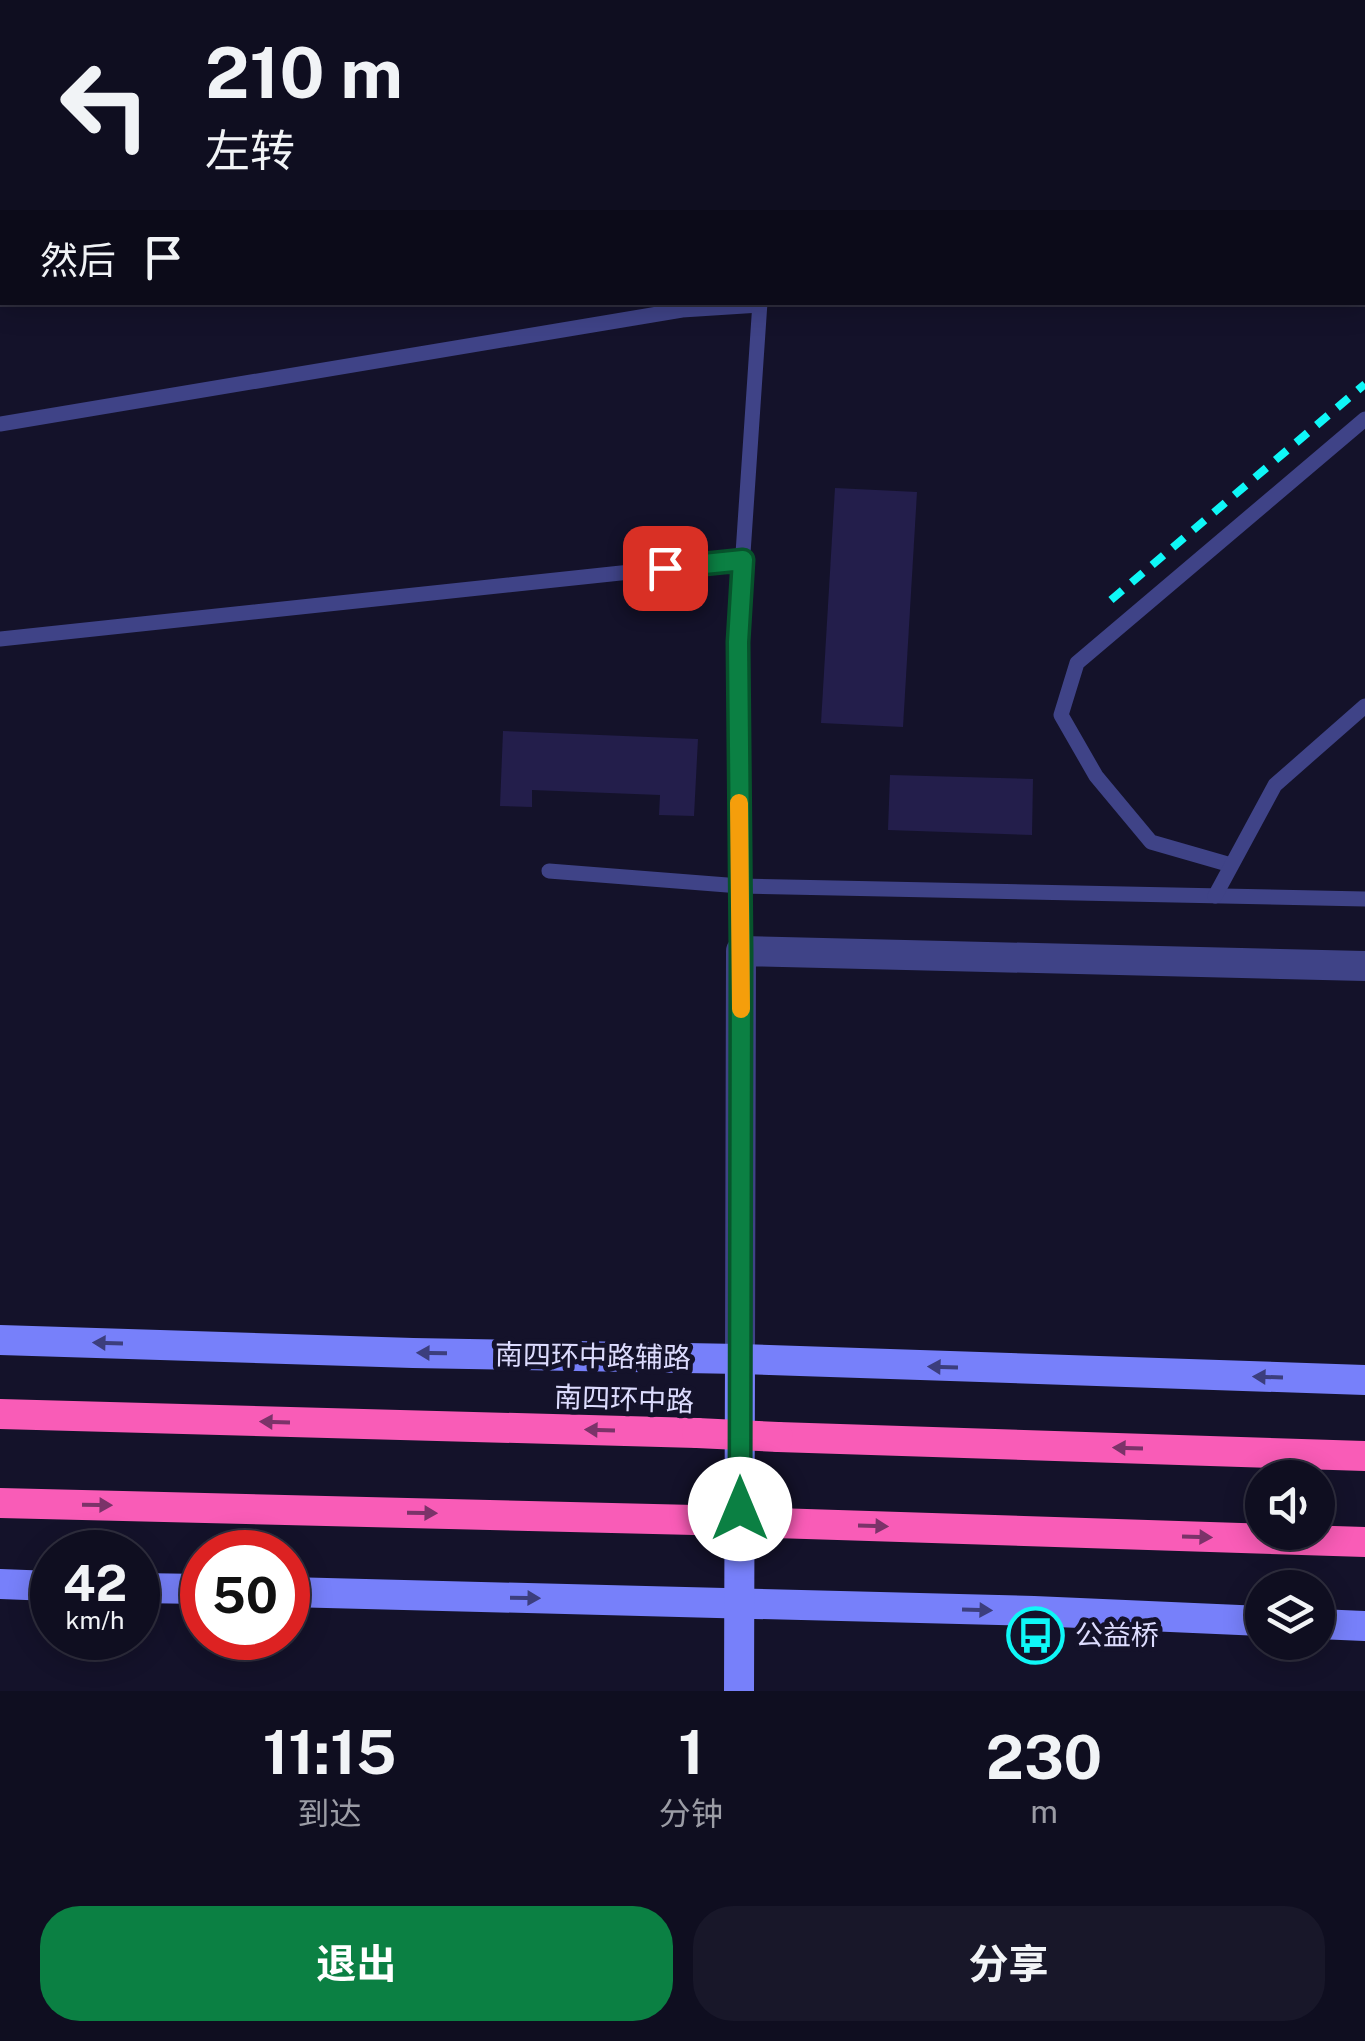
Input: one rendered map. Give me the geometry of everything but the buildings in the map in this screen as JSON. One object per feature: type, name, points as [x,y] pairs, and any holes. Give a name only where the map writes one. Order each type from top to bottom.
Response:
[{"type":"highway","name":"南四环中路","points":[[0,1414],[1365,1456]]},
{"type":"highway","points":[[0,1502],[1365,1542]]},
{"type":"main road","name":"南四环中路辅路","points":[[0,1340],[740,1358],[1365,1380]]},
{"type":"main road","points":[[738,1691],[740,1358]]},
{"type":"main road","points":[[0,1584],[30,1585]]},
{"type":"main road","points":[[310,1593],[1245,1620]]},
{"type":"main road","points":[[1335,1625],[1365,1626]]},
{"type":"street","points":[[740,1358],[741,952],[1365,966]]},
{"type":"lane","points":[[0,424],[682,310],[747,305]]},
{"type":"lane","points":[[741,952],[738,642],[760,305]]},
{"type":"lane","points":[[1231,865],[1151,842],[1096,776],[1061,715],[1077,664],[1365,419]]},
{"type":"lane","points":[[0,639],[743,560]]},
{"type":"lane","points":[[1215,896],[1275,785],[1365,706]]},
{"type":"lane","points":[[549,871],[740,886],[1365,899]]},
{"type":"railway","points":[[1111,600],[1365,384]]},
{"type":"slow traffic","points":[[739,803],[741,1009]]},
{"type":"place","name":"公益桥","points":[[1036,1635]]},
{"type":"route","points":[[665,568],[743,560],[738,642],[740,1509]]}]
